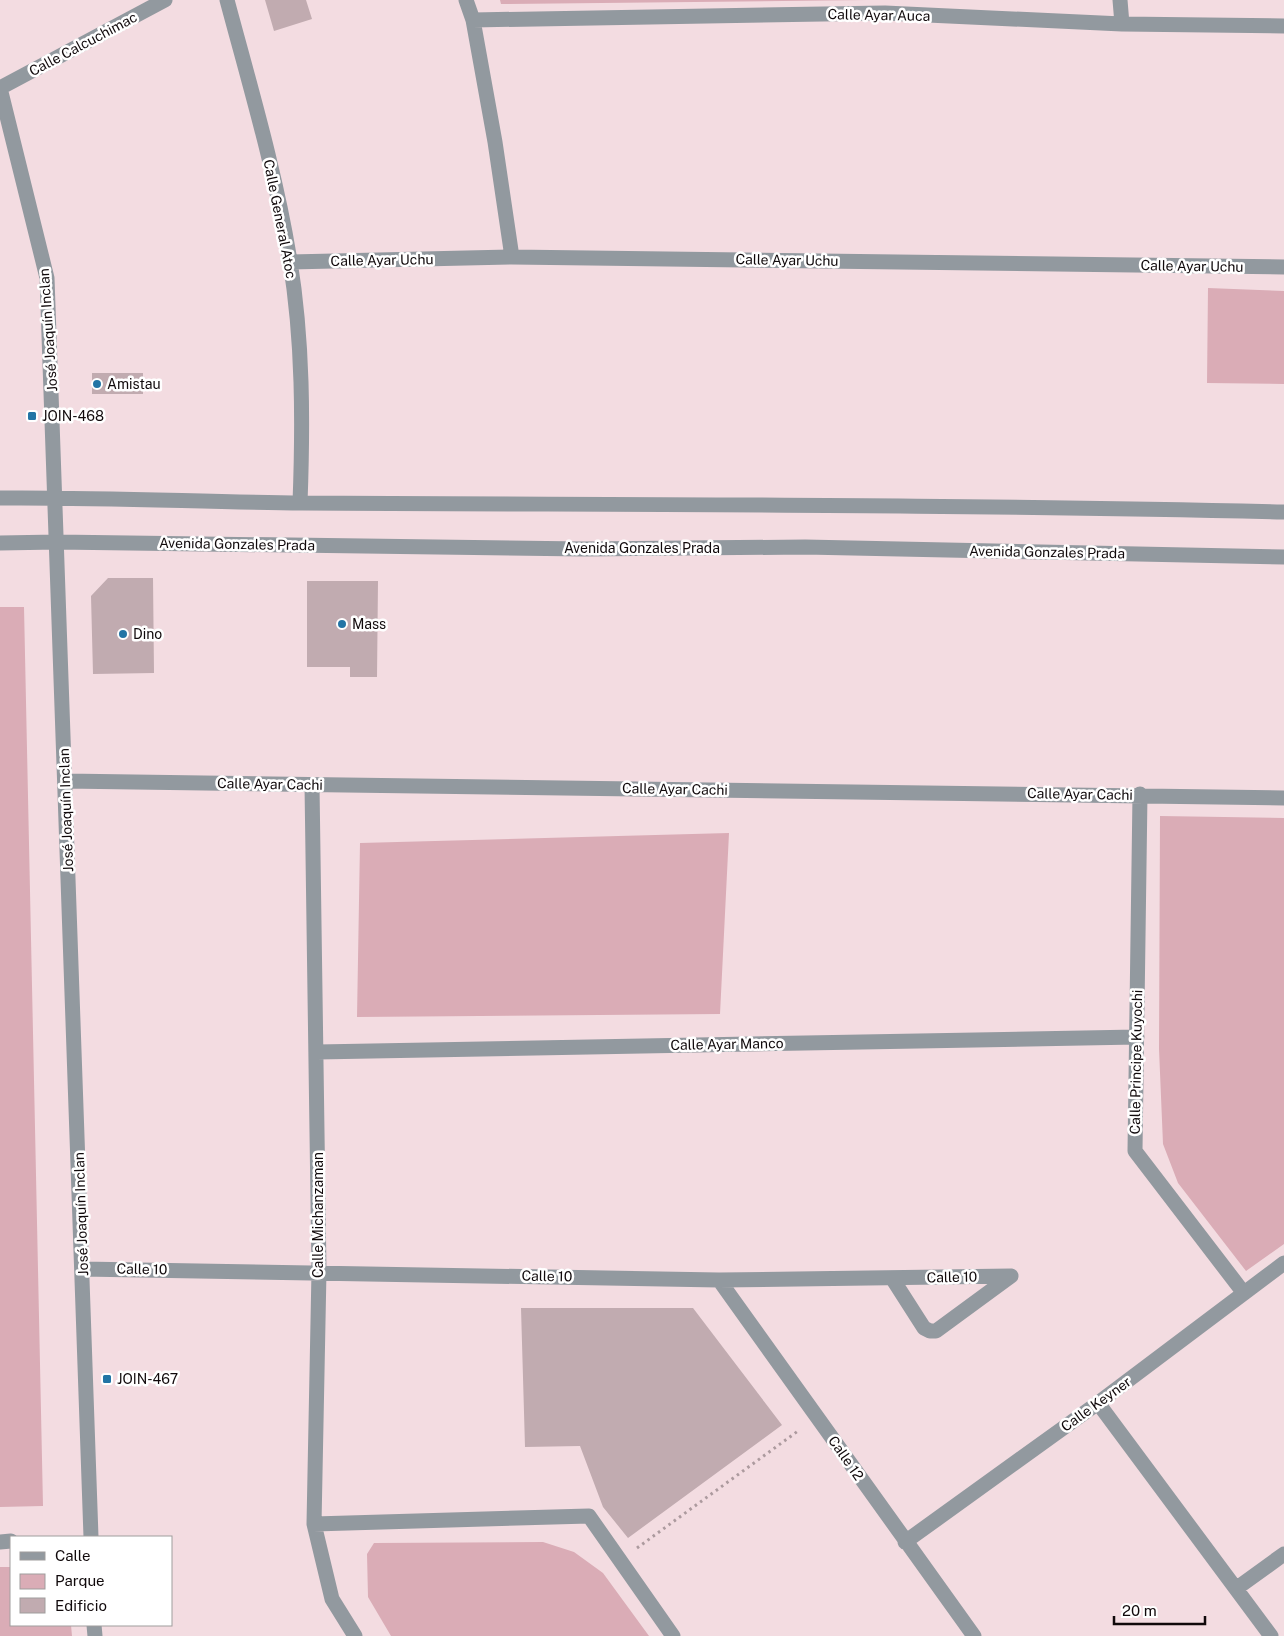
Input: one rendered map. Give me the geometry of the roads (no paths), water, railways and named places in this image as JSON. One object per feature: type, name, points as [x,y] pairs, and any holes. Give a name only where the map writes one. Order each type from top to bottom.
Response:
[{"type":"street","name":"Calle Calcuchimac","points":[[0,88],[165,0]]},
{"type":"street","name":"Calle General Atoc","points":[[227,0],[257,111],[290,262],[303,422],[300,503]]},
{"type":"street","points":[[466,0],[473,20],[495,142],[512,257]]},
{"type":"street","points":[[1120,0],[1122,24]]},
{"type":"street","name":"Calle Ayar Auca","points":[[473,20],[885,7],[1122,24],[1284,26]]},
{"type":"street","name":"José Joaquín Inclan","points":[[0,88],[47,278],[92,1536]]},
{"type":"street","name":"Calle Ayar Uchu","points":[[290,262],[512,257],[1284,267]]},
{"type":"street","points":[[0,498],[56,497],[300,503],[592,503],[1100,508],[1284,512]]},
{"type":"street","name":"Avenida Gonzales Prada","points":[[0,543],[57,542],[584,549],[815,547],[1284,557]]},
{"type":"street","name":"Calle Ayar Cachi","points":[[66,782],[1140,794],[1284,798]]},
{"type":"street","name":"Calle Michanzaman","points":[[312,785],[319,1271],[314,1524],[332,1599],[356,1636]]},
{"type":"street","name":"Calle Principe Kuyochi","points":[[1140,794],[1135,1151],[1244,1292]]},
{"type":"street","name":"Calle Ayar Manco","points":[[317,1052],[1137,1037]]},
{"type":"street","name":"Calle Keyner","points":[[905,1542],[1098,1403],[1284,1263]]},
{"type":"street","name":"Calle 10","points":[[82,1269],[319,1271],[719,1280],[1011,1276],[936,1331],[924,1328],[892,1278]]},
{"type":"street","name":"Calle 12","points":[[719,1280],[974,1636]]},
{"type":"street","points":[[1098,1403],[1271,1636]]},
{"type":"street","points":[[314,1524],[589,1516],[673,1636]]},
{"type":"street","points":[[1237,1588],[1284,1554]]},
{"type":"place","name":"Amistau","points":[[97,384]]},
{"type":"place","name":"JOIN-468","points":[[32,416]]},
{"type":"place","name":"Mass","points":[[342,624]]},
{"type":"place","name":"Dino","points":[[123,634]]},
{"type":"place","name":"JOIN-467","points":[[107,1379]]}]
